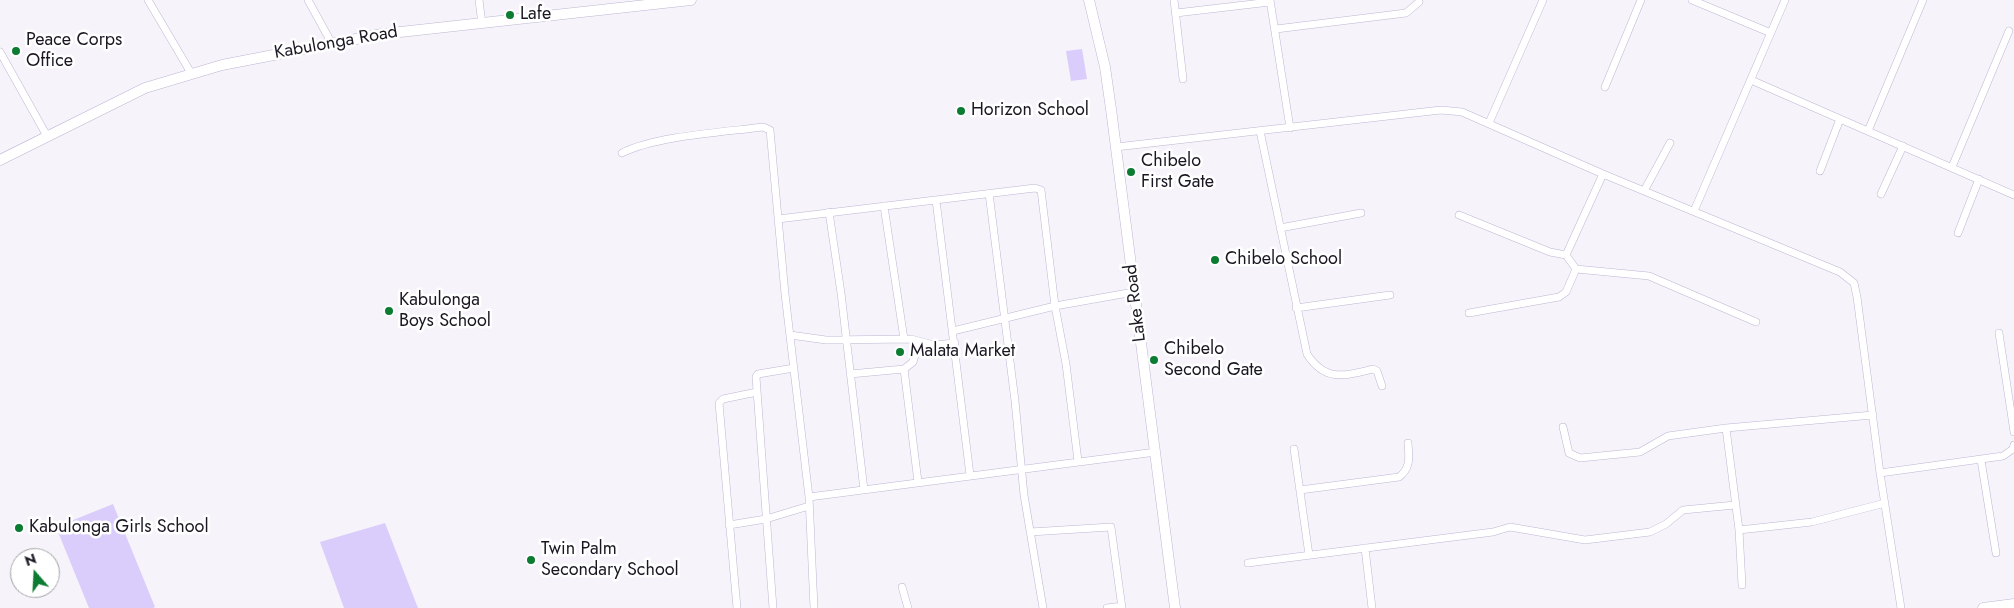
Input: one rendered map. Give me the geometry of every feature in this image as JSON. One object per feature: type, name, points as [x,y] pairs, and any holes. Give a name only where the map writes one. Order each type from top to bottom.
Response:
[{"type":"main road","name":"Kabulonga Road","points":[[0,160],[145,88],[192,73],[331,42],[391,33],[691,0]]},
{"type":"main road","name":"Lake Road","points":[[1089,0],[1105,67],[1175,608]]},
{"type":"main road","points":[[1983,608],[2014,604]]},
{"type":"street","points":[[148,0],[192,73]]},
{"type":"street","points":[[308,0],[331,42]]},
{"type":"street","points":[[479,0],[482,24]]},
{"type":"street","points":[[1174,0],[1183,79]]},
{"type":"street","points":[[1489,123],[1543,0]]},
{"type":"street","points":[[1606,86],[1641,0]]},
{"type":"street","points":[[1692,0],[1771,33]]},
{"type":"street","points":[[1694,211],[1785,0]]},
{"type":"street","points":[[1868,131],[1923,0]]},
{"type":"street","points":[[1176,14],[1270,1],[1276,29],[1290,128]]},
{"type":"street","points":[[1276,29],[1406,13],[1419,2]]},
{"type":"street","points":[[1952,167],[2009,31]]},
{"type":"street","points":[[0,52],[47,136]]},
{"type":"street","points":[[1751,80],[2014,194]]},
{"type":"street","points":[[1116,147],[1441,110],[1462,112],[1602,174],[1840,272],[1854,283],[1901,608]]},
{"type":"street","points":[[1820,172],[1840,120]]},
{"type":"street","points":[[622,153],[647,144],[766,127],[771,135],[790,335],[809,497],[814,608]]},
{"type":"street","points":[[1260,131],[1306,354],[1313,364],[1329,374],[1343,376],[1373,369],[1377,371],[1382,386]]},
{"type":"street","points":[[1644,191],[1670,143]]},
{"type":"street","points":[[1881,194],[1903,146]]},
{"type":"street","points":[[1566,255],[1602,174]]},
{"type":"street","points":[[1958,234],[1979,179]]},
{"type":"street","points":[[778,219],[1035,188],[1042,192],[1055,306],[1078,460]]},
{"type":"street","points":[[989,193],[1030,532],[1043,608]]},
{"type":"street","points":[[936,200],[970,475]]},
{"type":"street","points":[[884,206],[904,339]]},
{"type":"street","points":[[829,212],[847,340],[864,490]]},
{"type":"street","points":[[1280,228],[1361,213]]},
{"type":"street","points":[[1459,214],[1550,252],[1566,255],[1576,269],[1649,276],[1756,322]]},
{"type":"street","points":[[1469,313],[1559,297],[1566,292],[1576,269]]},
{"type":"street","points":[[953,331],[1005,320],[1055,306],[1134,292]]},
{"type":"street","points":[[1296,308],[1390,295]]},
{"type":"street","points":[[1999,333],[2014,428]]},
{"type":"street","points":[[790,335],[847,340],[904,339],[934,346],[955,343]]},
{"type":"street","points":[[850,374],[904,369],[913,362],[919,342]]},
{"type":"street","points":[[773,608],[756,375],[794,368]]},
{"type":"street","points":[[904,369],[918,482]]},
{"type":"street","points":[[737,608],[719,403],[727,398],[757,392]]},
{"type":"street","points":[[1563,427],[1569,453],[1580,458],[1640,452],[1668,436],[1726,428],[1873,415]]},
{"type":"street","points":[[1726,428],[1739,530],[1742,585]]},
{"type":"street","points":[[1300,490],[1399,476],[1405,472],[1409,465],[1408,444]]},
{"type":"street","points":[[1880,473],[2003,456],[2013,449],[2014,445]]},
{"type":"street","points":[[1294,449],[1308,555]]},
{"type":"street","points":[[809,497],[1078,460],[1156,452]]},
{"type":"street","points":[[1982,460],[1996,553]]},
{"type":"street","points":[[1739,530],[1812,522],[1885,503]]},
{"type":"street","points":[[1248,563],[1493,532],[1510,527],[1585,540],[1650,532],[1666,524],[1683,510],[1735,504]]},
{"type":"street","points":[[729,525],[766,519],[809,506]]},
{"type":"street","points":[[1030,532],[1111,527],[1122,607],[1107,608]]},
{"type":"street","points":[[1365,548],[1372,608]]},
{"type":"street","points":[[902,587],[908,608]]},
{"type":"shaded area","points":[[1082,49],[1087,79],[1071,81],[1066,51]]},
{"type":"shaded area","points":[[113,504],[155,607],[153,608],[89,608],[56,527]]},
{"type":"shaded area","points":[[385,523],[418,608],[344,608],[320,542]]},
{"type":"place","name":"Lafe","points":[[510,15]]},
{"type":"place","name":"Peace Corps Office","points":[[16,51]]},
{"type":"place","name":"Horizon School","points":[[961,111]]},
{"type":"place","name":"Chibelo First Gate","points":[[1131,172]]},
{"type":"place","name":"Chibelo School","points":[[1215,260]]},
{"type":"place","name":"Kabulonga Boys School","points":[[389,311]]},
{"type":"place","name":"Malata Market","points":[[900,352]]},
{"type":"place","name":"Chibelo Second Gate","points":[[1154,360]]},
{"type":"place","name":"Kabulonga Girls School","points":[[19,528]]},
{"type":"place","name":"Twin Palm Secondary School","points":[[531,560]]}]
